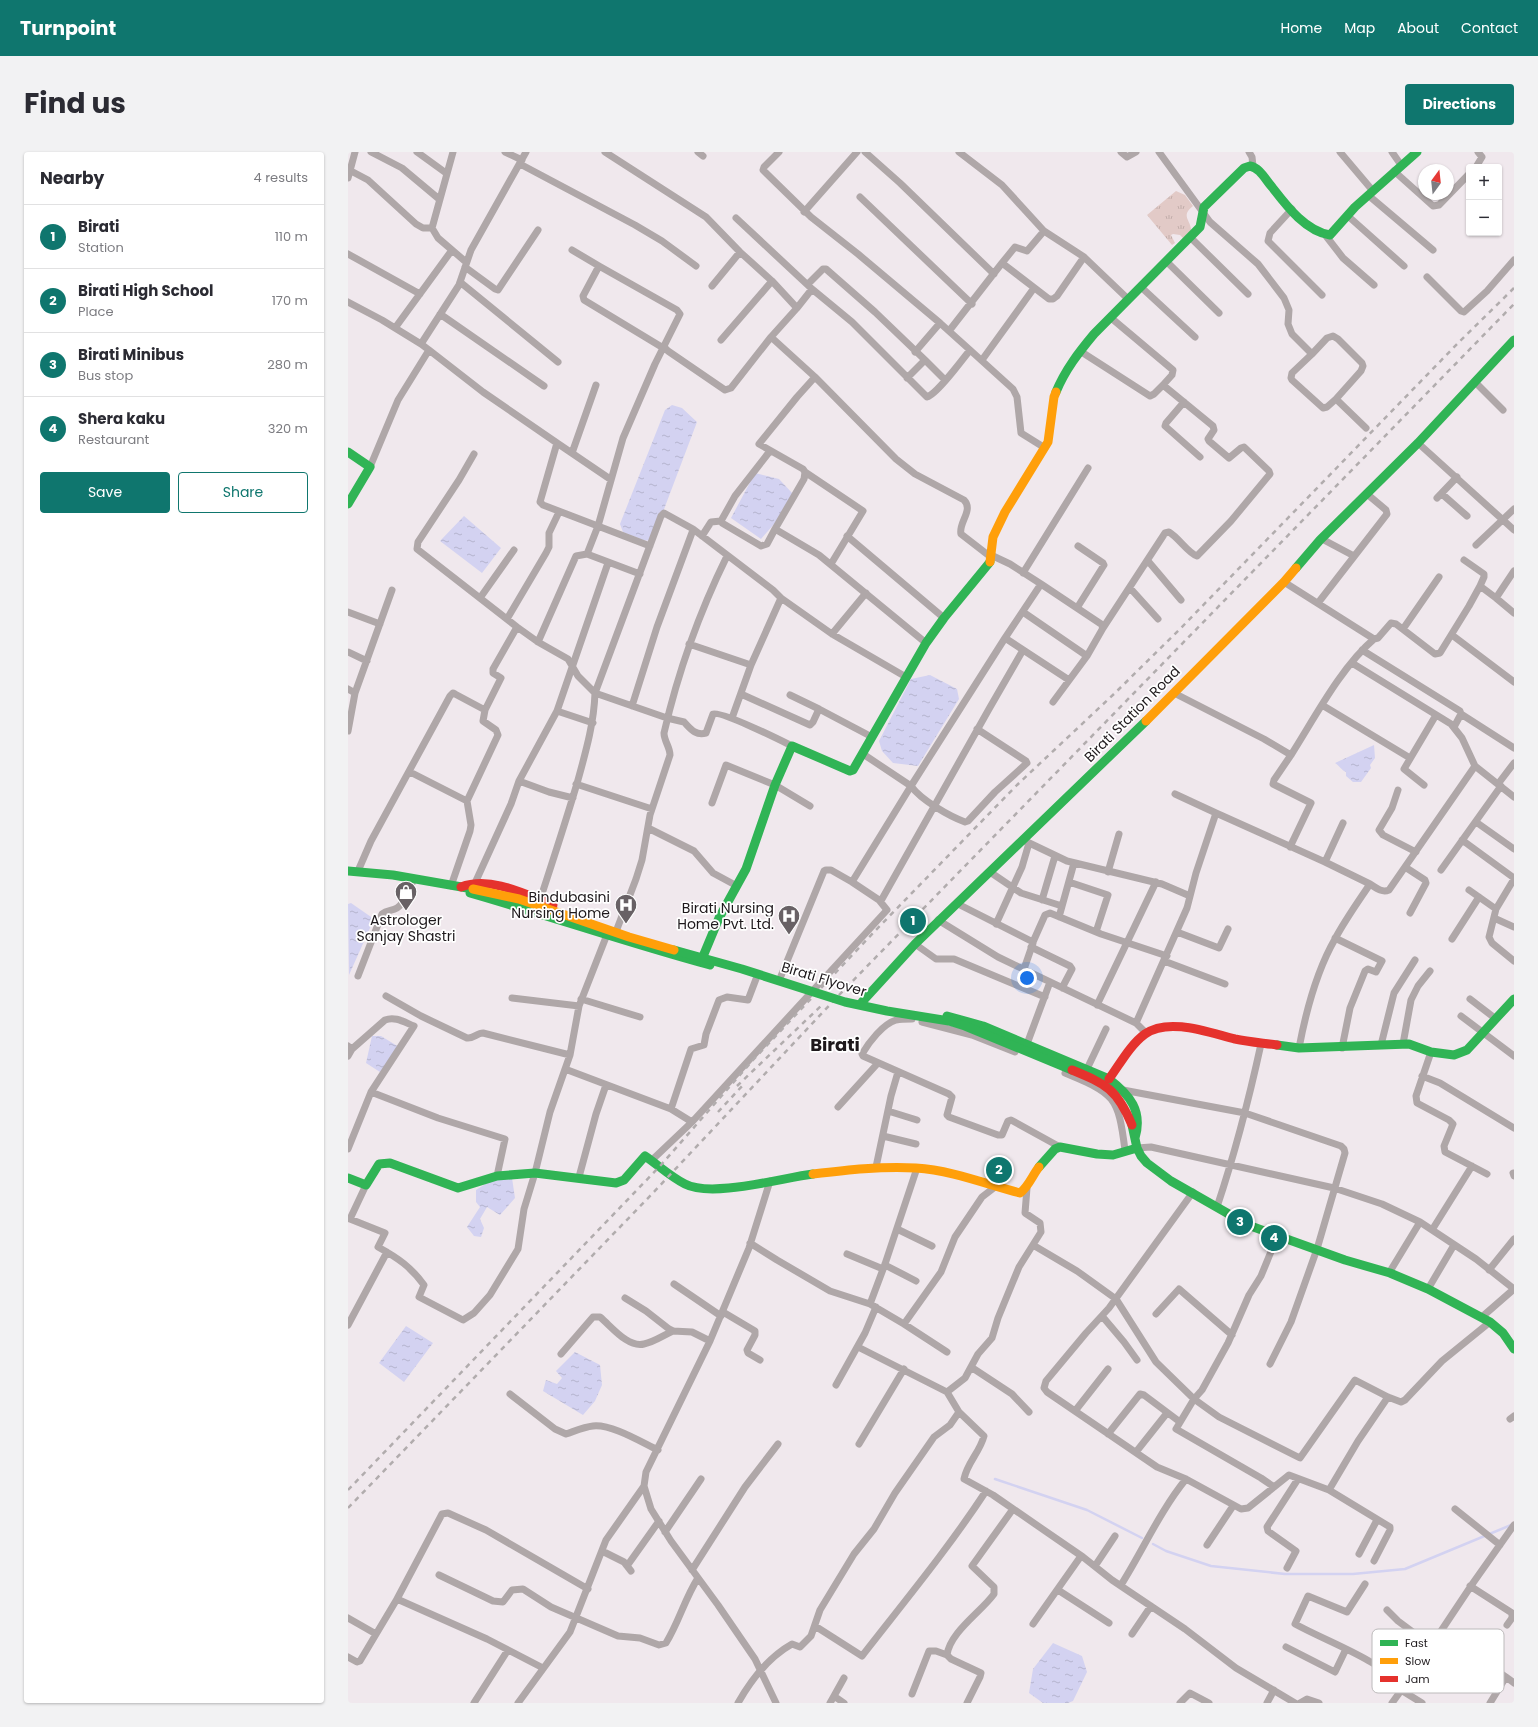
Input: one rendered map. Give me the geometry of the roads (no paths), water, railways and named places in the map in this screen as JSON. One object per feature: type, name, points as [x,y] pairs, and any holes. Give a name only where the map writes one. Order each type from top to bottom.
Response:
[{"type":"street","points":[[348,178],[356,152]]},
{"type":"street","points":[[371,152],[402,168],[439,199]]},
{"type":"street","points":[[417,152],[446,174]]},
{"type":"street","points":[[453,152],[432,228],[438,238],[466,265],[496,290],[498,290],[538,230]]},
{"type":"street","points":[[505,152],[662,241],[696,266]]},
{"type":"street","points":[[421,344],[460,282],[466,265],[526,152]]},
{"type":"street","points":[[605,152],[706,217],[740,252],[772,281],[797,308]]},
{"type":"street","points":[[779,152],[764,167],[764,172],[804,212],[940,323],[982,360],[1015,393],[1021,433],[1045,448]]},
{"type":"street","points":[[804,212],[857,152]]},
{"type":"street","points":[[865,152],[915,197],[994,274]]},
{"type":"street","points":[[959,152],[1002,186],[1044,231],[1084,256],[1128,299]]},
{"type":"street","points":[[1121,152],[1127,157],[1136,152]]},
{"type":"street","points":[[1159,152],[1210,222],[1258,264],[1284,298],[1289,310],[1288,324],[1292,334],[1312,354]]},
{"type":"street","points":[[1249,152],[1252,157],[1253,166]]},
{"type":"street","points":[[1340,152],[1370,193],[1433,250]]},
{"type":"street","points":[[1392,152],[1402,164]]},
{"type":"street","points":[[1326,236],[1334,232],[1370,193],[1417,152]]},
{"type":"street","points":[[1478,152],[1482,157],[1478,164]]},
{"type":"street","points":[[474,454],[416,547],[517,627],[538,642],[565,656],[578,676],[595,693],[667,718],[684,722],[689,729],[704,734],[707,731],[714,713],[732,718],[850,771],[853,770],[863,754],[926,643],[992,557],[993,537],[1005,512],[1048,442],[1054,397],[1061,380],[1080,351],[1128,299],[1202,224],[1202,211],[1204,207],[1242,170],[1248,166],[1253,166],[1258,169],[1284,201],[1310,227],[1326,236],[1343,258],[1374,285]]},
{"type":"street","points":[[351,171],[368,180],[416,224],[423,228],[432,228]]},
{"type":"street","points":[[1394,171],[1433,206],[1439,205],[1466,177]]},
{"type":"street","points":[[860,197],[972,304]]},
{"type":"street","points":[[1292,209],[1270,232],[1268,241],[1322,295]]},
{"type":"street","points":[[1348,216],[1404,266]]},
{"type":"street","points":[[736,218],[810,287],[852,322],[927,397],[930,397],[970,350]]},
{"type":"street","points":[[949,331],[972,304],[1015,247],[1027,251],[1044,231]]},
{"type":"street","points":[[1190,237],[1248,294]]},
{"type":"street","points":[[395,328],[452,250]]},
{"type":"street","points":[[572,250],[680,312],[679,318],[664,347],[623,438],[610,479],[598,526],[587,554]]},
{"type":"street","points":[[712,286],[740,252]]},
{"type":"street","points":[[348,254],[420,294]]},
{"type":"street","points":[[1002,263],[1049,299],[1054,299],[1084,256]]},
{"type":"street","points":[[1427,277],[1461,311],[1464,312],[1487,290],[1514,260]]},
{"type":"street","points":[[1166,261],[1219,314]]},
{"type":"street","points":[[599,266],[583,296],[583,299],[664,347],[727,390],[735,383],[771,337],[797,308],[824,268],[829,270],[875,312],[945,380]]},
{"type":"street","points":[[720,340],[772,281]]},
{"type":"street","points":[[460,282],[558,362]]},
{"type":"street","points":[[1141,287],[1194,337]]},
{"type":"street","points":[[982,360],[1034,288]]},
{"type":"street","points":[[348,302],[421,344],[483,392],[610,479]]},
{"type":"street","points":[[440,314],[544,386]]},
{"type":"street","points":[[1080,351],[1150,396],[1154,394],[1172,375],[1173,370],[1110,318]]},
{"type":"street","points":[[915,352],[940,323]]},
{"type":"street","points":[[1332,336],[1338,339],[1362,363],[1363,366],[1361,371],[1336,399],[1327,408],[1323,408],[1291,378],[1292,373],[1327,338],[1332,336]]},
{"type":"street","points":[[771,337],[815,377],[896,459],[915,474],[967,503],[968,508],[961,527],[961,534],[992,557],[1010,564],[1041,584],[1101,624],[1103,628]]},
{"type":"street","name":"Birati Station Road","points":[[862,1002],[938,920],[958,904],[990,872],[1026,842],[1284,582],[1322,539],[1418,443],[1514,340]]},
{"type":"street","points":[[348,504],[370,467],[398,400],[429,350]]},
{"type":"street","points":[[907,378],[925,360]]},
{"type":"street","points":[[815,377],[759,443],[760,446],[802,469],[863,511],[831,564]]},
{"type":"street","points":[[1475,382],[1502,410]]},
{"type":"street","points":[[572,453],[596,385]]},
{"type":"street","points":[[1053,702],[1087,656],[1103,628],[1167,532],[1177,537],[1192,554],[1196,556],[1198,555],[1231,520],[1270,474],[1269,470],[1244,447],[1230,458],[1228,457],[1208,439],[1214,430],[1214,426],[1162,385]]},
{"type":"street","points":[[1336,399],[1366,428]]},
{"type":"street","points":[[1184,402],[1165,425],[1200,457]]},
{"type":"street","points":[[557,443],[540,502],[543,505],[559,512],[650,546]]},
{"type":"street","points":[[1418,443],[1514,530]]},
{"type":"street","points":[[721,521],[735,496],[770,451]]},
{"type":"street","points":[[348,452],[370,467]]},
{"type":"street","points":[[1023,573],[1088,468]]},
{"type":"street","points":[[721,521],[724,525],[761,546],[767,544],[804,479],[805,472]]},
{"type":"street","points":[[1457,477],[1439,496],[1467,516]]},
{"type":"street","points":[[1318,603],[1387,514],[1386,510],[1367,494]]},
{"type":"street","points":[[1476,545],[1514,509]]},
{"type":"street","points":[[507,619],[549,547],[549,533],[559,512]]},
{"type":"street","points":[[540,900],[572,798],[593,723],[595,693],[661,516],[664,513],[694,530],[764,583],[781,598],[832,634],[906,677]]},
{"type":"street","points":[[702,536],[711,522],[721,521]]},
{"type":"street","points":[[776,529],[831,564],[926,643]]},
{"type":"street","points":[[632,706],[657,627],[694,530]]},
{"type":"street","points":[[847,536],[944,618]]},
{"type":"street","points":[[1322,539],[1354,556]]},
{"type":"street","points":[[1077,608],[1104,565],[1078,546]]},
{"type":"street","points":[[480,598],[514,550]]},
{"type":"street","points":[[538,642],[576,556],[587,554],[640,574]]},
{"type":"street","points":[[727,556],[681,668],[667,718],[664,735],[670,750],[670,755],[652,809],[642,860],[636,879],[613,927],[607,935],[580,1002],[570,1054],[550,1112],[535,1173],[524,1209],[518,1249],[490,1295],[474,1313],[463,1320],[419,1297],[424,1286],[418,1276],[403,1261],[378,1247],[385,1233],[349,1220],[366,1185],[379,1164],[390,1163],[458,1188],[497,1176],[535,1173],[579,1177],[616,1183],[624,1180],[645,1156],[685,1184],[703,1189],[714,1190],[876,1167],[917,1168],[939,1171],[1020,1193],[1027,1188]]},
{"type":"street","points":[[1290,847],[1311,802],[1273,784],[1274,780],[1322,705],[1352,663],[1362,650],[1374,639],[1378,638],[1391,623],[1403,629],[1438,654],[1441,652],[1480,586],[1484,574],[1464,560]]},
{"type":"street","points":[[1148,561],[1182,600]]},
{"type":"street","points":[[608,563],[557,711],[519,781],[511,804],[474,886],[501,887],[613,927],[781,976],[815,988],[862,1002],[961,1019],[1027,1044],[1109,1079],[1123,1090],[1132,1103],[1137,1115],[1139,1124],[1135,1138]]},
{"type":"street","points":[[1496,598],[1514,572]]},
{"type":"street","points":[[1403,629],[1439,577]]},
{"type":"street","points":[[1284,582],[1374,639]]},
{"type":"street","points":[[852,882],[911,786],[1041,584]]},
{"type":"street","points":[[1480,586],[1514,613]]},
{"type":"street","points":[[1130,588],[1158,619]]},
{"type":"street","points":[[348,731],[355,693],[392,590]]},
{"type":"street","points":[[832,634],[866,594]]},
{"type":"street","points":[[732,718],[751,665],[781,598]]},
{"type":"street","points":[[348,612],[380,624]]},
{"type":"street","points":[[1023,612],[1087,656]]},
{"type":"street","points":[[452,886],[470,831],[471,825],[467,801],[498,735],[496,730],[483,721],[485,710],[501,678],[493,673],[493,669],[517,627]]},
{"type":"street","points":[[1452,635],[1514,682]]},
{"type":"street","points":[[1005,638],[1068,680]]},
{"type":"street","points":[[690,644],[751,665]]},
{"type":"street","points":[[879,900],[883,896],[935,806],[977,729],[1023,650]]},
{"type":"street","points":[[1362,650],[1460,711],[1461,714],[1514,748]]},
{"type":"street","points":[[348,652],[367,661]]},
{"type":"street","points":[[1352,663],[1454,727],[1462,738],[1476,766],[1514,797]]},
{"type":"street","points":[[348,689],[355,693]]},
{"type":"street","points":[[1174,693],[1264,739],[1291,755]]},
{"type":"street","points":[[358,871],[371,841],[452,694],[456,694],[485,710]]},
{"type":"street","points":[[741,694],[810,725],[819,709]]},
{"type":"street","points":[[790,695],[872,737]]},
{"type":"street","points":[[1322,705],[1410,758]]},
{"type":"street","points":[[557,711],[593,723]]},
{"type":"street","points":[[1454,727],[1461,714]]},
{"type":"street","points":[[1424,785],[1404,770],[1436,715]]},
{"type":"street","points":[[863,754],[911,786],[918,794],[935,806],[966,822],[994,792],[1027,763],[977,729]]},
{"type":"street","points":[[704,954],[712,934],[752,855],[775,786],[792,746]]},
{"type":"street","points":[[1441,870],[1476,822],[1514,762]]},
{"type":"street","points":[[712,803],[726,765],[775,786],[810,806]]},
{"type":"street","points":[[1175,794],[1386,891],[1390,890],[1476,766]]},
{"type":"street","points":[[410,772],[467,801]]},
{"type":"street","points":[[519,781],[549,792],[572,798]]},
{"type":"street","points":[[576,784],[652,809]]},
{"type":"street","points":[[1398,790],[1392,808],[1379,830],[1383,835],[1416,852]]},
{"type":"street","points":[[1136,1023],[1177,932],[1216,813]]},
{"type":"street","points":[[1476,822],[1514,849]]},
{"type":"street","points":[[1325,862],[1343,823]]},
{"type":"street","points":[[648,828],[694,851],[713,873],[737,886]]},
{"type":"street","points":[[1108,872],[1119,834]]},
{"type":"street","points":[[1462,840],[1514,879],[1496,910],[1489,934],[1490,941],[1514,961]]},
{"type":"street","points":[[996,924],[1022,866],[1026,842],[1074,863],[1156,882],[1190,896]]},
{"type":"street","points":[[1042,900],[1056,856]]},
{"type":"street","points":[[1059,917],[1074,863]]},
{"type":"street","points":[[1405,867],[1425,880],[1426,883],[1410,913]]},
{"type":"street","points":[[461,887],[473,894],[539,912],[607,935],[756,979],[778,982],[824,871],[831,870],[852,882],[879,900],[887,910],[692,1122],[652,1160]]},
{"type":"street","name":"Birati Flyover","points":[[348,871],[358,871],[414,879],[452,886],[474,886],[629,937],[742,969],[845,1002],[887,1011],[949,1021],[965,1026],[1101,1082],[1123,1103],[1132,1125],[1137,1148]]},
{"type":"street","points":[[990,872],[1013,888],[1042,900],[1062,906]]},
{"type":"street","points":[[358,976],[382,914],[388,910],[397,908],[414,879]]},
{"type":"street","points":[[1069,882],[1108,895],[1096,932]]},
{"type":"street","points":[[1097,1005],[1156,882]]},
{"type":"street","points":[[1299,1048],[1305,1016],[1319,975],[1335,938],[1370,884]]},
{"type":"street","points":[[1469,890],[1496,910]]},
{"type":"street","points":[[1452,939],[1479,897]]},
{"type":"street","points":[[958,904],[1070,966],[1072,969],[1062,988]]},
{"type":"street","points":[[1024,969],[1032,945],[1046,914],[1050,913],[1165,958],[1225,984]]},
{"type":"street","points":[[1494,918],[1514,927]]},
{"type":"street","points":[[938,920],[998,957],[1136,1023],[1146,1033]]},
{"type":"street","points":[[1177,932],[1218,948],[1228,928]]},
{"type":"street","points":[[1335,938],[1382,961],[1376,972],[1368,969],[1365,970],[1350,1008],[1342,1048]]},
{"type":"street","points":[[915,944],[936,959],[954,959],[1045,997]]},
{"type":"street","points":[[1381,1045],[1394,992],[1415,960]]},
{"type":"street","points":[[1403,1044],[1411,1000],[1430,971]]},
{"type":"street","points":[[671,1109],[691,1049],[704,1045],[706,1034],[719,1000],[727,997],[748,1000],[756,979]]},
{"type":"street","points":[[1027,1044],[1050,982]]},
{"type":"street","points":[[386,996],[421,1016],[470,1039],[479,1033],[483,1033],[570,1054]]},
{"type":"street","points":[[512,998],[580,1002],[640,1017]]},
{"type":"street","points":[[1470,999],[1496,1018]]},
{"type":"street","points":[[1109,1079],[1132,1046],[1146,1033],[1163,1027],[1187,1026],[1223,1036],[1261,1044],[1299,1048],[1342,1048],[1409,1044],[1431,1052],[1454,1055],[1467,1050],[1496,1018],[1511,1008],[1514,999]]},
{"type":"street","points":[[349,1145],[371,1092],[421,1016]]},
{"type":"street","points":[[1461,1016],[1514,1056]]},
{"type":"street","points":[[349,1050],[385,1020],[391,1017],[414,1026]]},
{"type":"street","points":[[1032,1245],[1077,1272],[1116,1299],[1156,1362],[1194,1399],[1219,1417],[1300,1458],[1356,1380],[1388,1397],[1401,1402],[1405,1400],[1442,1360],[1486,1319],[1514,1289],[1420,1222],[1382,1204],[1334,1188],[1151,1147],[1125,1150],[1113,1155],[1097,1154],[1060,1147],[1011,1120],[1008,1121],[1002,1134],[998,1135],[949,1117],[947,1114],[952,1099],[951,1096],[863,1056],[862,1053],[884,1027],[897,1020],[914,1020],[972,1035],[1087,1082],[1103,1091],[1113,1100],[1118,1108],[1121,1118],[1125,1150]]},
{"type":"street","points":[[1087,1069],[1106,1029]]},
{"type":"street","points":[[1217,1207],[1231,1165],[1261,1044]]},
{"type":"street","points":[[1431,1052],[1422,1076],[1416,1096],[1416,1102],[1451,1122],[1453,1127],[1444,1143],[1443,1150],[1486,1174]]},
{"type":"street","points":[[838,1107],[878,1063]]},
{"type":"street","points":[[565,1069],[671,1109],[692,1122]]},
{"type":"street","points":[[876,1167],[898,1072]]},
{"type":"street","points":[[1422,1076],[1440,1083],[1514,1128]]},
{"type":"street","points":[[579,1177],[596,1114],[606,1085]]},
{"type":"street","points":[[1123,1090],[1245,1113],[1341,1146],[1344,1149],[1345,1153],[1317,1249],[1291,1322],[1270,1364]]},
{"type":"street","points":[[371,1092],[438,1118],[505,1139],[497,1176]]},
{"type":"street","points":[[888,1111],[916,1120]]},
{"type":"street","points":[[883,1136],[916,1144]]},
{"type":"street","points":[[947,1392],[965,1378],[978,1354],[992,1338],[998,1318],[1019,1267],[1041,1232],[1040,1223],[1025,1213],[1027,1188],[1034,1174],[1055,1149],[1060,1147]]},
{"type":"street","points":[[1137,1148],[1147,1163],[1171,1181],[1248,1225],[1277,1237],[1317,1249],[1363,1266],[1389,1273],[1428,1289],[1486,1319],[1503,1333],[1514,1349]]},
{"type":"street","points":[[1432,1230],[1472,1166]]},
{"type":"street","points":[[836,1385],[865,1334],[884,1267],[917,1168]]},
{"type":"street","points":[[348,1178],[366,1185]]},
{"type":"street","points":[[770,1181],[750,1243],[722,1314],[658,1450],[646,1472],[644,1486],[651,1509],[665,1532],[751,1653],[761,1670],[776,1703]]},
{"type":"street","points":[[904,1324],[941,1272],[956,1237],[982,1198],[995,1187]]},
{"type":"street","points":[[1192,1192],[1116,1299],[1044,1385],[1047,1392],[1157,1467],[1186,1479],[1241,1509],[1248,1508],[1289,1475],[1329,1490],[1390,1529],[1374,1561]]},
{"type":"street","points":[[1389,1273],[1420,1222]]},
{"type":"street","points":[[897,1229],[932,1246]]},
{"type":"street","points":[[1274,1487],[1176,1429],[1194,1399],[1202,1390],[1232,1335],[1249,1295],[1261,1276],[1277,1237]]},
{"type":"street","points":[[1489,1270],[1514,1239]]},
{"type":"street","points":[[750,1243],[830,1291],[873,1306],[947,1352]]},
{"type":"street","points":[[1428,1289],[1454,1245]]},
{"type":"street","points":[[348,1325],[387,1252]]},
{"type":"street","points":[[847,1254],[884,1267],[916,1281]]},
{"type":"street","points":[[674,1284],[722,1314],[755,1331],[747,1350],[748,1353],[760,1360]]},
{"type":"street","points":[[1156,1314],[1179,1289],[1232,1335]]},
{"type":"street","points":[[625,1298],[673,1331]]},
{"type":"street","points":[[561,1354],[593,1317],[596,1316],[600,1317],[630,1342],[637,1344],[645,1344],[673,1331],[692,1332],[710,1341]]},
{"type":"street","points":[[1102,1316],[1137,1360]]},
{"type":"street","points":[[858,1347],[947,1392],[959,1412],[984,1436],[982,1447],[966,1470],[964,1479],[986,1491],[1082,1556],[1185,1629],[1236,1668],[1295,1703]]},
{"type":"street","points":[[971,1368],[1012,1394],[1029,1412]]},
{"type":"street","points":[[1075,1411],[1108,1368]]},
{"type":"street","points":[[859,1444],[904,1369]]},
{"type":"street","points":[[510,1394],[555,1429],[566,1434],[584,1428],[601,1426],[621,1432],[658,1450]]},
{"type":"street","points":[[1108,1434],[1140,1394],[1144,1395],[1180,1422]]},
{"type":"street","points":[[1329,1490],[1358,1441],[1388,1397]]},
{"type":"street","points":[[738,1703],[761,1670],[785,1648],[792,1644],[800,1647],[811,1636],[820,1610],[854,1554],[874,1529],[895,1493],[934,1437],[950,1425],[959,1412]]},
{"type":"street","points":[[1136,1452],[1167,1413]]},
{"type":"street","points":[[692,1570],[749,1481],[778,1444]]},
{"type":"street","points":[[1287,1568],[1296,1551],[1268,1531],[1266,1527],[1298,1478]]},
{"type":"street","points":[[665,1532],[701,1479]]},
{"type":"street","points":[[1122,1585],[1140,1556],[1171,1497],[1186,1479]]},
{"type":"street","points":[[518,1703],[570,1632],[606,1540],[644,1486]]},
{"type":"street","points":[[815,1626],[862,1656],[970,1516],[986,1491]]},
{"type":"street","points":[[1207,1545],[1233,1506]]},
{"type":"street","points":[[947,1655],[948,1647],[956,1636],[994,1594],[994,1587],[972,1566],[1012,1509]]},
{"type":"street","points":[[1455,1509],[1500,1545]]},
{"type":"street","points":[[348,1657],[357,1662],[360,1661],[397,1599],[442,1514],[444,1513],[448,1513],[486,1530],[588,1589]]},
{"type":"street","points":[[1359,1554],[1377,1520]]},
{"type":"street","points":[[602,1551],[623,1562],[629,1568],[659,1521]]},
{"type":"street","points":[[1442,1629],[1470,1586],[1514,1525]]},
{"type":"street","points":[[1095,1566],[1115,1536]]},
{"type":"street","points":[[1034,1624],[1082,1556]]},
{"type":"street","points":[[439,1575],[493,1601],[503,1602],[512,1590],[523,1589],[551,1607],[618,1636],[640,1638],[659,1645],[666,1643],[675,1629],[691,1590],[698,1578]]},
{"type":"street","points":[[1364,1584],[1347,1612],[1308,1596],[1295,1624],[1372,1663]]},
{"type":"street","points":[[1470,1586],[1512,1613],[1512,1618],[1507,1625]]},
{"type":"street","points":[[1058,1590],[1109,1623]]},
{"type":"street","points":[[397,1599],[487,1639],[543,1668]]},
{"type":"street","points":[[1132,1634],[1151,1606]]},
{"type":"street","points":[[1387,1610],[1408,1629]]},
{"type":"street","points":[[348,1618],[376,1634]]},
{"type":"street","points":[[1286,1647],[1335,1672],[1346,1649]]},
{"type":"street","points":[[474,1703],[508,1650]]},
{"type":"street","points":[[912,1694],[930,1651],[936,1651],[947,1655],[951,1659],[981,1673],[967,1703]]},
{"type":"street","points":[[844,1678],[832,1700],[844,1703]]},
{"type":"street","points":[[1504,1681],[1506,1678],[1514,1683]]},
{"type":"street","points":[[1267,1703],[1274,1690]]},
{"type":"street","points":[[1180,1703],[1190,1693],[1209,1703]]},
{"type":"street","points":[[1392,1703],[1399,1693]]},
{"type":"street","points":[[1410,1693],[1422,1703]]},
{"type":"street","points":[[1490,1703],[1496,1693]]},
{"type":"street","points":[[1300,1703],[1307,1699],[1319,1703]]},
{"type":"water","points":[[672,405],[682,408],[697,422],[652,541],[643,540],[623,532],[620,524],[665,410]]},
{"type":"water","points":[[755,473],[779,479],[794,495],[791,505],[761,539],[731,518]]},
{"type":"water","points":[[464,516],[501,548],[482,573],[440,541]]},
{"type":"water","points":[[930,675],[957,689],[959,699],[918,766],[893,763],[882,751],[879,741],[911,679]]},
{"type":"water","points":[[1374,745],[1375,758],[1370,765],[1371,768],[1361,782],[1353,782],[1346,776],[1346,772],[1335,763]]},
{"type":"water","points":[[351,903],[374,919],[349,975],[348,904]]},
{"type":"water","points":[[372,1036],[381,1036],[399,1047],[380,1072],[366,1063]]},
{"type":"water","points":[[512,1178],[515,1198],[500,1215],[487,1207],[480,1219],[484,1228],[481,1237],[474,1236],[467,1227],[480,1207],[476,1202],[476,1190],[490,1181]]},
{"type":"water","points":[[406,1326],[433,1343],[404,1382],[379,1363]]},
{"type":"water","points":[[575,1352],[600,1365],[602,1385],[595,1401],[583,1415],[543,1391],[546,1380],[557,1384],[562,1378],[556,1371]]},
{"type":"water","points":[[1053,1643],[1082,1656],[1087,1672],[1073,1701],[1068,1703],[1043,1703],[1029,1693],[1033,1669]]},
{"type":"waterway","points":[[995,1479],[1087,1510],[1142,1538]]},
{"type":"waterway","points":[[1153,1544],[1166,1551],[1211,1566],[1285,1574],[1353,1574],[1405,1569],[1511,1525]]},
{"type":"railway","points":[[348,1490],[661,1165],[753,1060],[874,932],[1017,785],[1115,693],[1180,629],[1459,342],[1514,288]]},
{"type":"railway","points":[[348,1508],[651,1195],[839,995],[1514,304]]},
{"type":"railway","points":[[737,1086],[822,1005]]},
{"type":"railway","points":[[718,1112],[744,1084]]},
{"type":"place","name":"Astrologer Sanjay Shastri","points":[[406,912]]},
{"type":"place","name":"Birati","points":[[913,921]]},
{"type":"place","name":"Bindubasini Nursing Home","points":[[626,924]]},
{"type":"place","name":"Birati Nursing Home Pvt. Ltd.","points":[[789,936]]},
{"type":"place","name":"Birati High School","points":[[999,1170]]},
{"type":"place","name":"Birati Minibus","points":[[1240,1222]]},
{"type":"place","name":"Shera kaku","points":[[1274,1238]]},
{"type":"district","name":"Birati","points":[[835,1044]]}]
